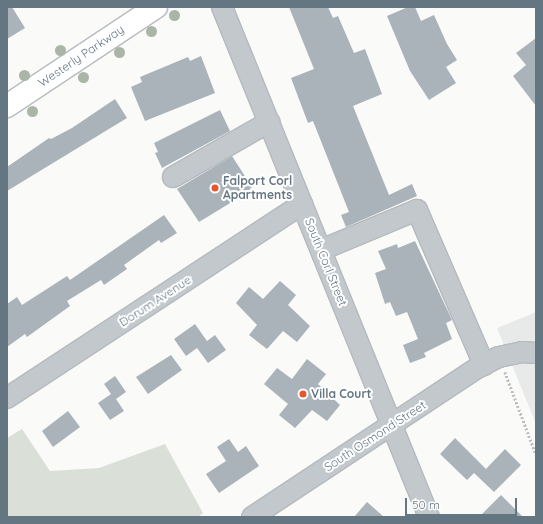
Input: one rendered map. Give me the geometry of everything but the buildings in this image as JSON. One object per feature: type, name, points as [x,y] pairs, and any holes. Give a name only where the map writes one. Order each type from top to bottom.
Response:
[{"type":"main road","name":"Westerly Parkway","points":[[7,106],[156,7]]},
{"type":"street","name":"South Corl Street","points":[[222,7],[429,517]]},
{"type":"street","points":[[173,177],[269,122]]},
{"type":"street","name":"Dorum Avenue","points":[[7,398],[302,204]]},
{"type":"street","points":[[321,250],[417,210],[492,361],[522,352],[536,353]]},
{"type":"street","name":"South Osmond Street","points":[[252,517],[391,424],[492,361]]},
{"type":"path","points":[[492,361],[536,454]]},
{"type":"shaded area","points":[[536,312],[536,424],[497,328]]},
{"type":"shaded area","points":[[22,429],[50,471],[99,468],[165,444],[203,513],[198,517],[7,517],[7,438]]},
{"type":"place","name":"Falport Corl Apartments","points":[[215,188]]},
{"type":"place","name":"Villa Court","points":[[303,394]]}]
